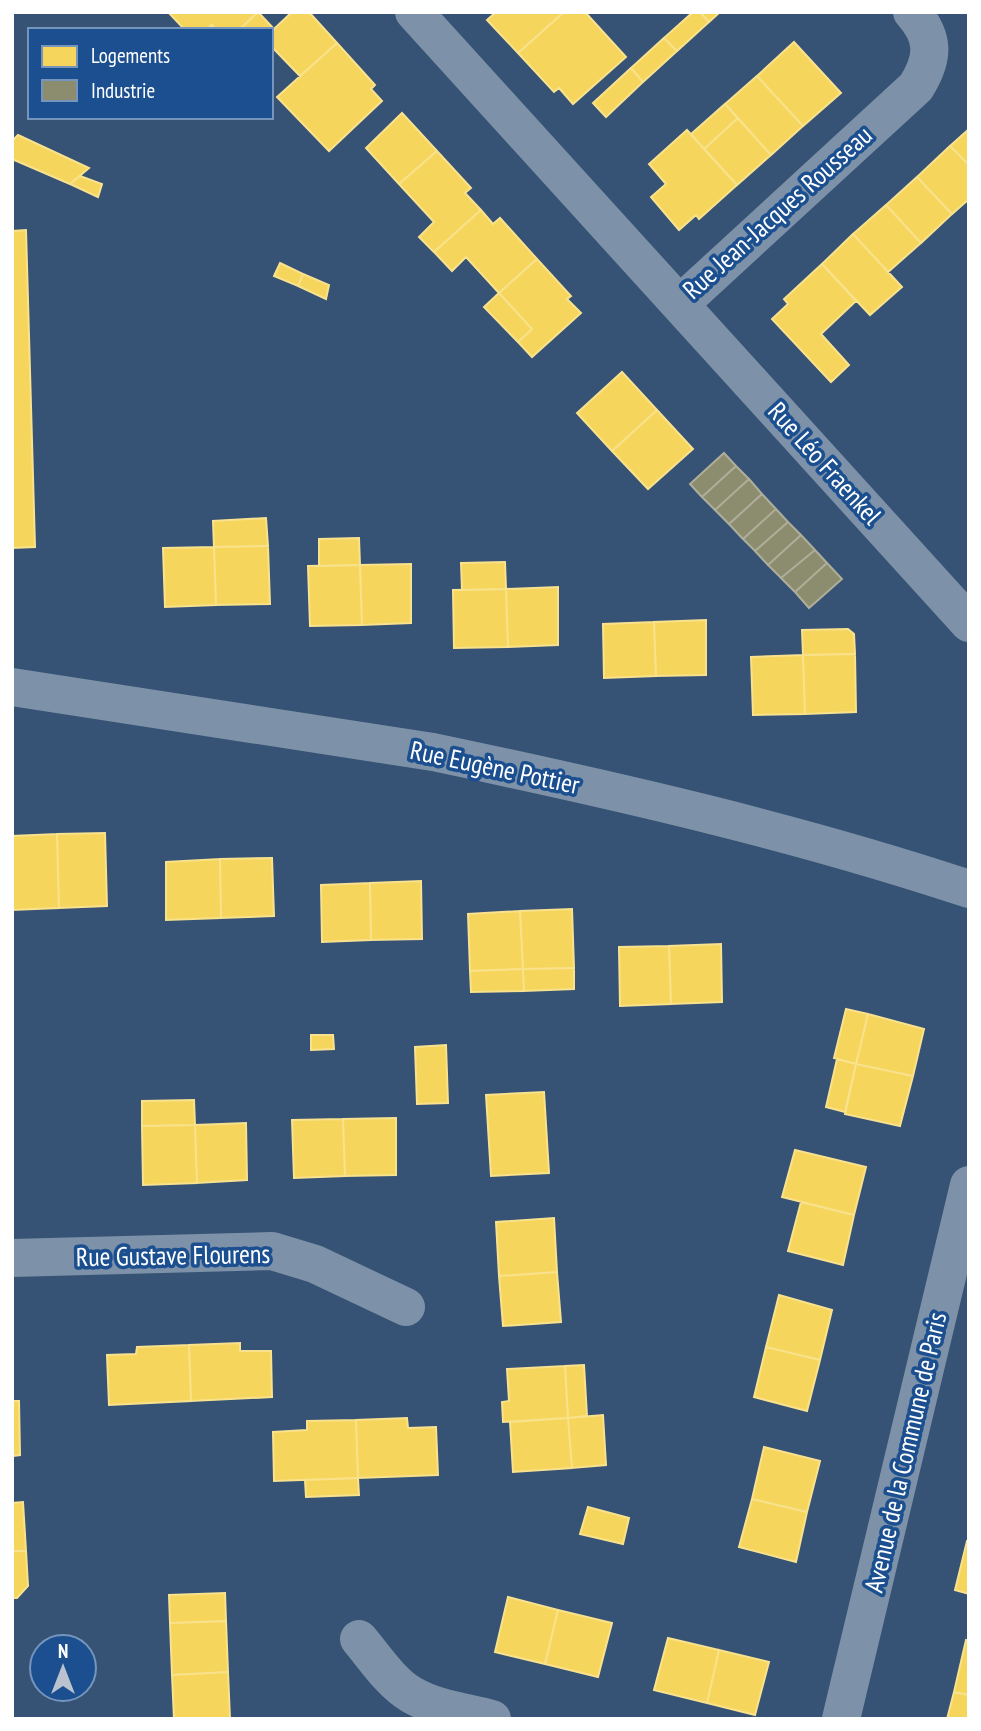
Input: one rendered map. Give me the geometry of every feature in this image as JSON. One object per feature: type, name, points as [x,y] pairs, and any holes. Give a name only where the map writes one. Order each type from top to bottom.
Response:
[{"type":"street","name":"Rue Jean-Jacques Rousseau","points":[[414,12],[681,303],[916,87],[930,62],[932,49],[928,34],[912,12]]},
{"type":"street","name":"Rue Léo Fraenkel","points":[[681,303],[969,623]]},
{"type":"street","name":"Rue Eugène Pottier","points":[[12,687],[433,752],[754,825],[969,889]]},
{"type":"street","name":"Avenue de la Commune de Paris","points":[[841,1719],[969,1185]]},
{"type":"street","name":"Rue Gustave Flourens","points":[[12,1258],[272,1251],[314,1264],[406,1307]]},
{"type":"street","points":[[359,1639],[398,1685],[412,1695],[430,1703],[492,1719]]},
{"type":"building: Logements","points":[[168,12],[258,12],[241,28],[214,28],[212,25],[208,28],[183,28]]},
{"type":"building: Logements","points":[[258,12],[274,29],[292,12],[309,12],[337,43],[300,76],[273,48],[273,28],[241,28]]},
{"type":"building: Logements","points":[[496,12],[564,12],[518,53],[487,20]]},
{"type":"building: Logements","points":[[564,12],[585,12],[626,57],[573,104],[559,88],[554,92],[518,53]]},
{"type":"building: Logements","points":[[693,12],[700,12],[709,22],[677,51],[664,38]]},
{"type":"building: Logements","points":[[700,12],[720,12],[709,22]]},
{"type":"building: Logements","points":[[664,38],[677,51],[643,82],[631,68]]},
{"type":"building: Logements","points":[[794,42],[841,93],[803,126],[757,76]]},
{"type":"building: Logements","points":[[337,43],[375,85],[371,89],[382,101],[329,151],[277,97]]},
{"type":"building: Logements","points":[[631,68],[643,82],[606,117],[593,103]]},
{"type":"building: Logements","points":[[757,76],[803,126],[771,155],[725,104]]},
{"type":"building: Logements","points":[[725,104],[738,118],[704,149],[691,134]]},
{"type":"building: Logements","points":[[402,113],[437,151],[399,184],[366,148]]},
{"type":"building: Logements","points":[[738,118],[771,155],[737,185],[704,149]]},
{"type":"building: Logements","points":[[969,129],[969,165],[950,146]]},
{"type":"building: Logements","points":[[687,130],[737,185],[699,219],[696,215],[679,230],[651,197],[666,184],[649,164]]},
{"type":"building: Logements","points":[[18,135],[89,168],[70,184],[12,159],[12,141]]},
{"type":"building: Logements","points":[[950,146],[969,165],[969,199],[952,214],[917,177]]},
{"type":"building: Logements","points":[[437,151],[471,188],[465,193],[481,210],[434,252],[419,237],[434,222],[399,184]]},
{"type":"building: Logements","points":[[80,176],[102,184],[98,197],[70,184]]},
{"type":"building: Logements","points":[[917,177],[952,214],[921,243],[886,205]]},
{"type":"building: Logements","points":[[886,205],[921,243],[888,272],[853,234]]},
{"type":"building: Logements","points":[[481,210],[493,224],[500,218],[537,259],[499,293],[466,257],[452,271],[434,252]]},
{"type":"building: Logements","points":[[26,230],[35,547],[12,548],[12,231]]},
{"type":"building: Logements","points":[[853,234],[902,287],[870,315],[822,264]]},
{"type":"building: Logements","points":[[537,259],[571,296],[567,299],[581,313],[532,357],[518,342],[532,329],[499,293]]},
{"type":"building: Logements","points":[[280,263],[303,274],[298,286],[274,276]]},
{"type":"building: Logements","points":[[822,264],[856,301],[821,334],[849,365],[831,382],[772,319],[788,304],[784,299]]},
{"type":"building: Logements","points":[[303,274],[329,285],[326,299],[298,286]]},
{"type":"building: Logements","points":[[499,293],[532,329],[518,342],[484,307]]},
{"type":"building: Logements","points":[[622,372],[657,410],[612,451],[577,413]]},
{"type":"building: Logements","points":[[657,410],[693,449],[648,489],[612,451]]},
{"type":"building: Logements","points":[[266,518],[268,546],[214,547],[213,521]]},
{"type":"building: Logements","points":[[359,538],[360,565],[319,566],[319,539]]},
{"type":"building: Logements","points":[[268,546],[270,604],[216,605],[214,547]]},
{"type":"building: Logements","points":[[214,547],[216,605],[165,607],[163,548]]},
{"type":"building: Logements","points":[[505,562],[506,589],[462,590],[461,563]]},
{"type":"building: Logements","points":[[411,564],[411,623],[362,625],[360,565]]},
{"type":"building: Logements","points":[[360,565],[362,625],[310,626],[308,566]]},
{"type":"building: Logements","points":[[558,587],[558,645],[508,647],[506,589]]},
{"type":"building: Logements","points":[[506,589],[508,647],[454,648],[453,590]]},
{"type":"building: Logements","points":[[706,620],[706,675],[656,676],[654,622]]},
{"type":"building: Logements","points":[[654,622],[656,676],[604,678],[603,624]]},
{"type":"building: Logements","points":[[848,629],[854,634],[855,654],[803,655],[802,630]]},
{"type":"building: Logements","points":[[855,654],[856,712],[805,714],[803,655]]},
{"type":"building: Logements","points":[[803,655],[805,714],[753,715],[751,657]]},
{"type":"building: Logements","points":[[105,833],[107,906],[59,908],[57,834]]},
{"type":"building: Logements","points":[[57,834],[59,908],[12,910],[12,836]]},
{"type":"building: Logements","points":[[272,858],[274,916],[221,918],[220,859]]},
{"type":"building: Logements","points":[[220,859],[221,918],[166,920],[166,862]]},
{"type":"building: Logements","points":[[421,881],[422,939],[371,940],[370,883]]},
{"type":"building: Logements","points":[[370,883],[371,940],[322,942],[321,885]]},
{"type":"building: Logements","points":[[572,909],[574,968],[523,969],[520,911]]},
{"type":"building: Logements","points":[[520,911],[523,969],[470,971],[468,914]]},
{"type":"building: Logements","points":[[721,944],[722,1002],[671,1004],[669,946]]},
{"type":"building: Logements","points":[[669,946],[671,1004],[620,1006],[619,947]]},
{"type":"building: Logements","points":[[574,968],[574,989],[524,991],[523,969]]},
{"type":"building: Logements","points":[[523,969],[524,991],[471,992],[470,971]]},
{"type":"building: Logements","points":[[846,1009],[868,1014],[856,1064],[834,1058]]},
{"type":"building: Logements","points":[[868,1014],[924,1029],[913,1076],[856,1064]]},
{"type":"building: Logements","points":[[311,1035],[333,1035],[334,1049],[311,1050]]},
{"type":"building: Logements","points":[[446,1045],[448,1103],[417,1104],[415,1047]]},
{"type":"building: Logements","points":[[837,1059],[856,1064],[845,1112],[826,1107]]},
{"type":"building: Logements","points":[[856,1064],[913,1076],[900,1126],[845,1114]]},
{"type":"building: Logements","points":[[544,1092],[549,1173],[491,1176],[486,1095]]},
{"type":"building: Logements","points":[[194,1100],[195,1125],[142,1126],[142,1101]]},
{"type":"building: Logements","points":[[396,1118],[396,1175],[345,1176],[343,1119]]},
{"type":"building: Logements","points":[[343,1119],[345,1176],[294,1178],[292,1120]]},
{"type":"building: Logements","points":[[246,1123],[247,1180],[197,1183],[195,1125]]},
{"type":"building: Logements","points":[[195,1125],[197,1183],[143,1185],[142,1126]]},
{"type":"building: Logements","points":[[795,1150],[866,1167],[854,1215],[782,1197]]},
{"type":"building: Logements","points":[[801,1202],[854,1215],[843,1265],[788,1251]]},
{"type":"building: Logements","points":[[554,1218],[557,1272],[499,1276],[496,1222]]},
{"type":"building: Logements","points":[[557,1272],[561,1322],[503,1326],[499,1276]]},
{"type":"building: Logements","points":[[779,1295],[832,1310],[820,1360],[766,1347]]},
{"type":"building: Logements","points":[[240,1343],[240,1351],[271,1351],[272,1397],[191,1401],[189,1345]]},
{"type":"building: Logements","points":[[189,1345],[191,1401],[109,1405],[107,1355],[136,1354],[137,1347]]},
{"type":"building: Logements","points":[[766,1347],[820,1360],[807,1411],[754,1397]]},
{"type":"building: Logements","points":[[584,1365],[587,1416],[568,1418],[565,1366]]},
{"type":"building: Logements","points":[[565,1366],[568,1418],[503,1422],[502,1402],[509,1401],[507,1369]]},
{"type":"building: Logements","points":[[12,1401],[19,1401],[20,1455],[12,1456]]},
{"type":"building: Logements","points":[[603,1415],[606,1465],[572,1468],[568,1418]]},
{"type":"building: Logements","points":[[407,1418],[408,1428],[436,1427],[438,1475],[358,1478],[356,1420]]},
{"type":"building: Logements","points":[[568,1418],[572,1468],[513,1472],[510,1422]]},
{"type":"building: Logements","points":[[356,1420],[358,1478],[274,1481],[273,1432],[307,1430],[307,1421]]},
{"type":"building: Logements","points":[[764,1447],[820,1461],[807,1512],[752,1499]]},
{"type":"building: Logements","points":[[358,1478],[359,1495],[306,1497],[305,1480]]},
{"type":"building: Logements","points":[[752,1499],[807,1512],[796,1562],[739,1547]]},
{"type":"building: Logements","points":[[23,1502],[26,1551],[12,1551],[12,1503]]},
{"type":"building: Logements","points":[[588,1507],[629,1518],[623,1544],[580,1534]]},
{"type":"building: Logements","points":[[969,1541],[969,1594],[955,1590]]},
{"type":"building: Logements","points":[[12,1551],[26,1551],[28,1586],[17,1598],[12,1598]]},
{"type":"building: Logements","points":[[225,1593],[226,1621],[170,1623],[169,1595]]},
{"type":"building: Logements","points":[[508,1597],[558,1610],[545,1664],[495,1652]]},
{"type":"building: Logements","points":[[558,1610],[612,1623],[598,1677],[545,1664]]},
{"type":"building: Logements","points":[[226,1621],[228,1672],[172,1675],[170,1623]]},
{"type":"building: Logements","points":[[668,1638],[719,1650],[707,1703],[654,1690]]},
{"type":"building: Logements","points":[[966,1640],[969,1641],[969,1695],[954,1692]]},
{"type":"building: Logements","points":[[719,1650],[769,1662],[755,1715],[707,1703]]},
{"type":"building: Logements","points":[[228,1672],[230,1719],[174,1719],[172,1675]]},
{"type":"building: Logements","points":[[954,1692],[969,1695],[969,1719],[947,1719]]},
{"type":"building: Industrie","points":[[724,453],[736,466],[702,497],[690,484]]},
{"type":"building: Industrie","points":[[736,466],[749,479],[715,510],[702,497]]},
{"type":"building: Industrie","points":[[749,479],[762,494],[729,524],[715,510]]},
{"type":"building: Industrie","points":[[762,494],[776,509],[743,539],[729,524]]},
{"type":"building: Industrie","points":[[776,509],[788,522],[755,551],[743,539]]},
{"type":"building: Industrie","points":[[788,522],[801,535],[768,565],[755,551]]},
{"type":"building: Industrie","points":[[801,535],[815,550],[781,578],[768,565]]},
{"type":"building: Industrie","points":[[815,550],[827,563],[795,592],[781,578]]},
{"type":"building: Industrie","points":[[827,563],[842,579],[809,608],[795,592]]}]
